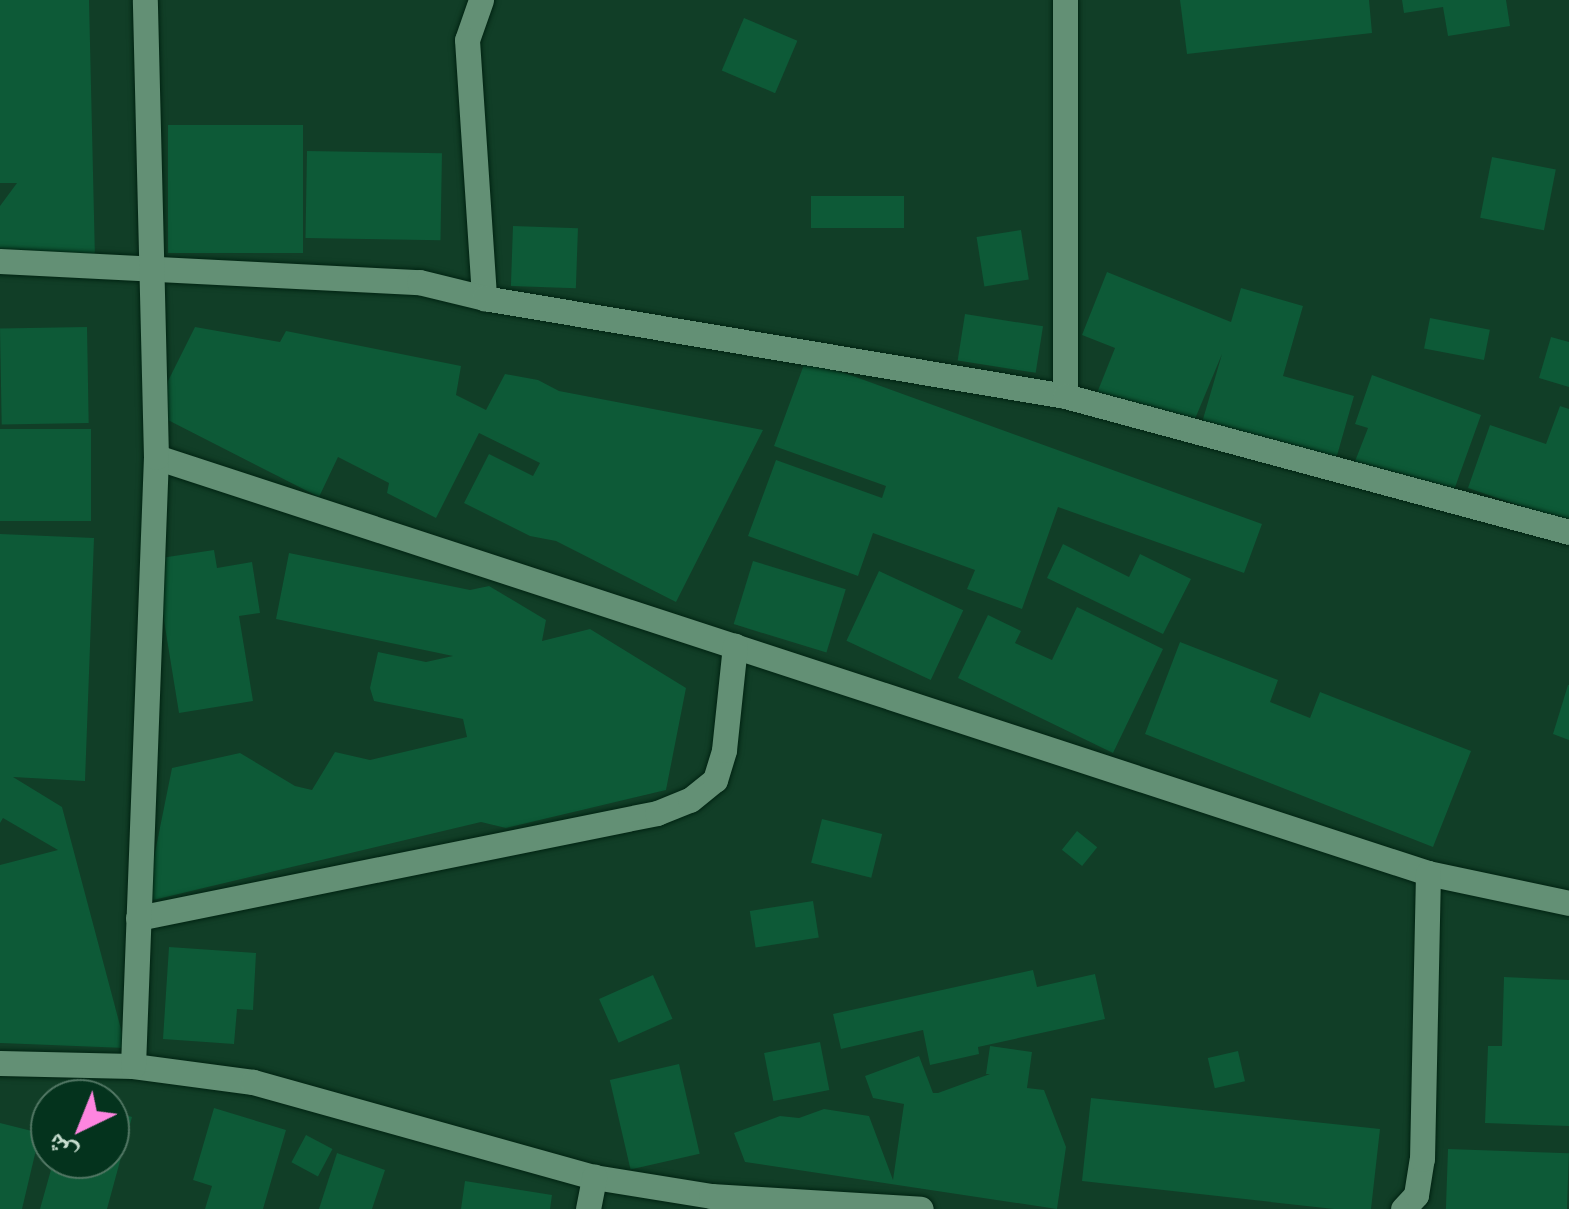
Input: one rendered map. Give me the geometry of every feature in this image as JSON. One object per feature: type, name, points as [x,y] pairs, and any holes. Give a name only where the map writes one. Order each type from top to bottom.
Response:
[{"type":"street","points":[[134,1066],[156,456],[146,0]]},
{"type":"street","points":[[481,0],[467,40],[484,298]]},
{"type":"street","points":[[1064,0],[1065,396]]},
{"type":"street","points":[[0,262],[419,282],[484,298],[1065,396],[1569,532]]},
{"type":"street","points":[[156,456],[1428,873],[1569,903]]},
{"type":"street","points":[[138,918],[657,812],[690,800],[716,780],[724,750],[735,646]]},
{"type":"street","points":[[1402,1209],[1416,1195],[1422,1160],[1428,873]]},
{"type":"street","points":[[0,1063],[134,1066],[254,1082],[594,1177],[711,1196],[921,1209]]},
{"type":"street","points":[[588,1209],[594,1177]]},
{"type":"building","points":[[0,0],[89,0],[95,259],[0,254],[0,206],[17,183],[0,183]]},
{"type":"building","points":[[1180,0],[1369,0],[1372,33],[1187,54]]},
{"type":"building","points":[[1402,0],[1506,0],[1510,26],[1448,36],[1443,7],[1404,13]]},
{"type":"building","points":[[744,18],[797,41],[775,93],[722,70]]},
{"type":"building","points":[[168,125],[303,125],[303,253],[168,253]]},
{"type":"building","points":[[307,151],[442,153],[440,240],[305,238]]},
{"type":"building","points":[[1492,157],[1556,169],[1544,230],[1480,218]]},
{"type":"building","points":[[811,196],[904,196],[904,228],[811,228]]},
{"type":"building","points":[[513,226],[578,228],[576,288],[511,286]]},
{"type":"building","points":[[1021,230],[1029,279],[984,286],[977,237]]},
{"type":"building","points":[[1107,272],[1231,322],[1241,288],[1303,306],[1283,376],[1354,396],[1334,466],[1201,426],[1222,354],[1190,431],[1097,393],[1115,348],[1082,335]]},
{"type":"building","points":[[965,314],[1043,326],[1036,373],[958,360]]},
{"type":"building","points":[[1430,318],[1490,330],[1484,360],[1424,348]]},
{"type":"building","points":[[87,327],[89,423],[2,425],[0,329]]},
{"type":"building","points":[[195,327],[280,342],[286,331],[461,366],[456,395],[486,410],[505,374],[538,380],[559,391],[763,430],[676,602],[556,541],[530,536],[464,503],[489,454],[533,476],[540,463],[479,433],[436,518],[387,493],[389,483],[338,457],[319,497],[162,417],[168,381]]},
{"type":"building","points":[[1551,337],[1569,342],[1569,387],[1539,378]]},
{"type":"building","points":[[806,359],[1262,524],[1244,573],[1058,507],[1022,609],[967,589],[975,570],[873,533],[858,576],[748,536],[776,460],[882,498],[886,486],[774,446]]},
{"type":"building","points":[[1372,375],[1481,415],[1449,504],[1352,469],[1368,428],[1355,424]]},
{"type":"building","points":[[1560,406],[1569,409],[1569,529],[1553,517],[1468,488],[1490,425],[1546,444]]},
{"type":"building","points":[[0,429],[91,429],[91,521],[0,521]]},
{"type":"building","points":[[0,534],[94,538],[85,781],[13,777],[62,807],[126,1048],[0,1043],[0,865],[58,850],[3,818],[0,823]]},
{"type":"building","points":[[1063,544],[1129,577],[1140,554],[1191,579],[1163,634],[1047,578]]},
{"type":"building","points":[[214,550],[217,568],[252,562],[260,613],[239,616],[253,701],[179,713],[154,559]]},
{"type":"building","points":[[289,553],[470,590],[489,586],[546,620],[542,641],[590,629],[686,688],[666,790],[506,828],[481,822],[145,902],[172,768],[240,753],[295,786],[312,790],[335,752],[370,760],[467,737],[463,719],[374,701],[370,688],[378,652],[426,662],[453,656],[276,619]]},
{"type":"building","points":[[753,561],[846,589],[826,652],[734,624]]},
{"type":"building","points":[[879,571],[963,610],[931,680],[846,641]]},
{"type":"building","points":[[1077,607],[1163,649],[1113,753],[958,678],[988,615],[1021,631],[1015,643],[1052,660]]},
{"type":"building","points":[[1180,642],[1278,680],[1270,702],[1310,718],[1320,692],[1471,751],[1433,847],[1145,734]]},
{"type":"building","points":[[1569,685],[1569,740],[1553,734]]},
{"type":"building","points":[[822,819],[882,834],[871,878],[811,863]]},
{"type":"building","points":[[1077,831],[1097,847],[1082,866],[1062,850]]},
{"type":"building","points":[[813,901],[819,938],[756,948],[750,911]]},
{"type":"building","points":[[169,947],[256,953],[253,1010],[237,1009],[234,1044],[163,1039]]},
{"type":"building","points":[[1033,970],[1037,987],[1095,974],[1105,1019],[978,1047],[979,1054],[930,1065],[923,1030],[841,1049],[833,1014]]},
{"type":"building","points":[[653,975],[673,1019],[619,1043],[599,999]]},
{"type":"building","points":[[1504,977],[1569,980],[1569,1126],[1485,1123],[1488,1046],[1502,1046]]},
{"type":"building","points":[[820,1042],[829,1090],[773,1101],[764,1053]]},
{"type":"building","points":[[990,1046],[1032,1052],[1027,1088],[1044,1090],[1066,1147],[1057,1209],[745,1162],[734,1133],[780,1116],[799,1118],[824,1109],[869,1116],[893,1180],[904,1104],[873,1098],[865,1076],[919,1056],[933,1093],[938,1093],[990,1074],[986,1074]]},
{"type":"building","points":[[1238,1051],[1245,1081],[1215,1088],[1208,1058]]},
{"type":"building","points":[[679,1064],[700,1154],[631,1170],[610,1080]]},
{"type":"building","points":[[1091,1098],[1380,1129],[1371,1209],[1334,1209],[1082,1181]]},
{"type":"building","points":[[214,1108],[286,1130],[263,1209],[205,1209],[212,1186],[193,1180]]},
{"type":"building","points":[[0,1123],[30,1130],[30,1175],[22,1209],[0,1209]]},
{"type":"building","points":[[306,1135],[332,1149],[318,1176],[291,1162]]},
{"type":"building","points":[[1448,1149],[1569,1153],[1567,1209],[1446,1209]]},
{"type":"building","points":[[337,1153],[385,1170],[372,1209],[319,1209]]},
{"type":"building","points":[[48,1179],[115,1179],[107,1209],[40,1209]]},
{"type":"building","points":[[465,1181],[552,1195],[550,1209],[461,1209]]}]
